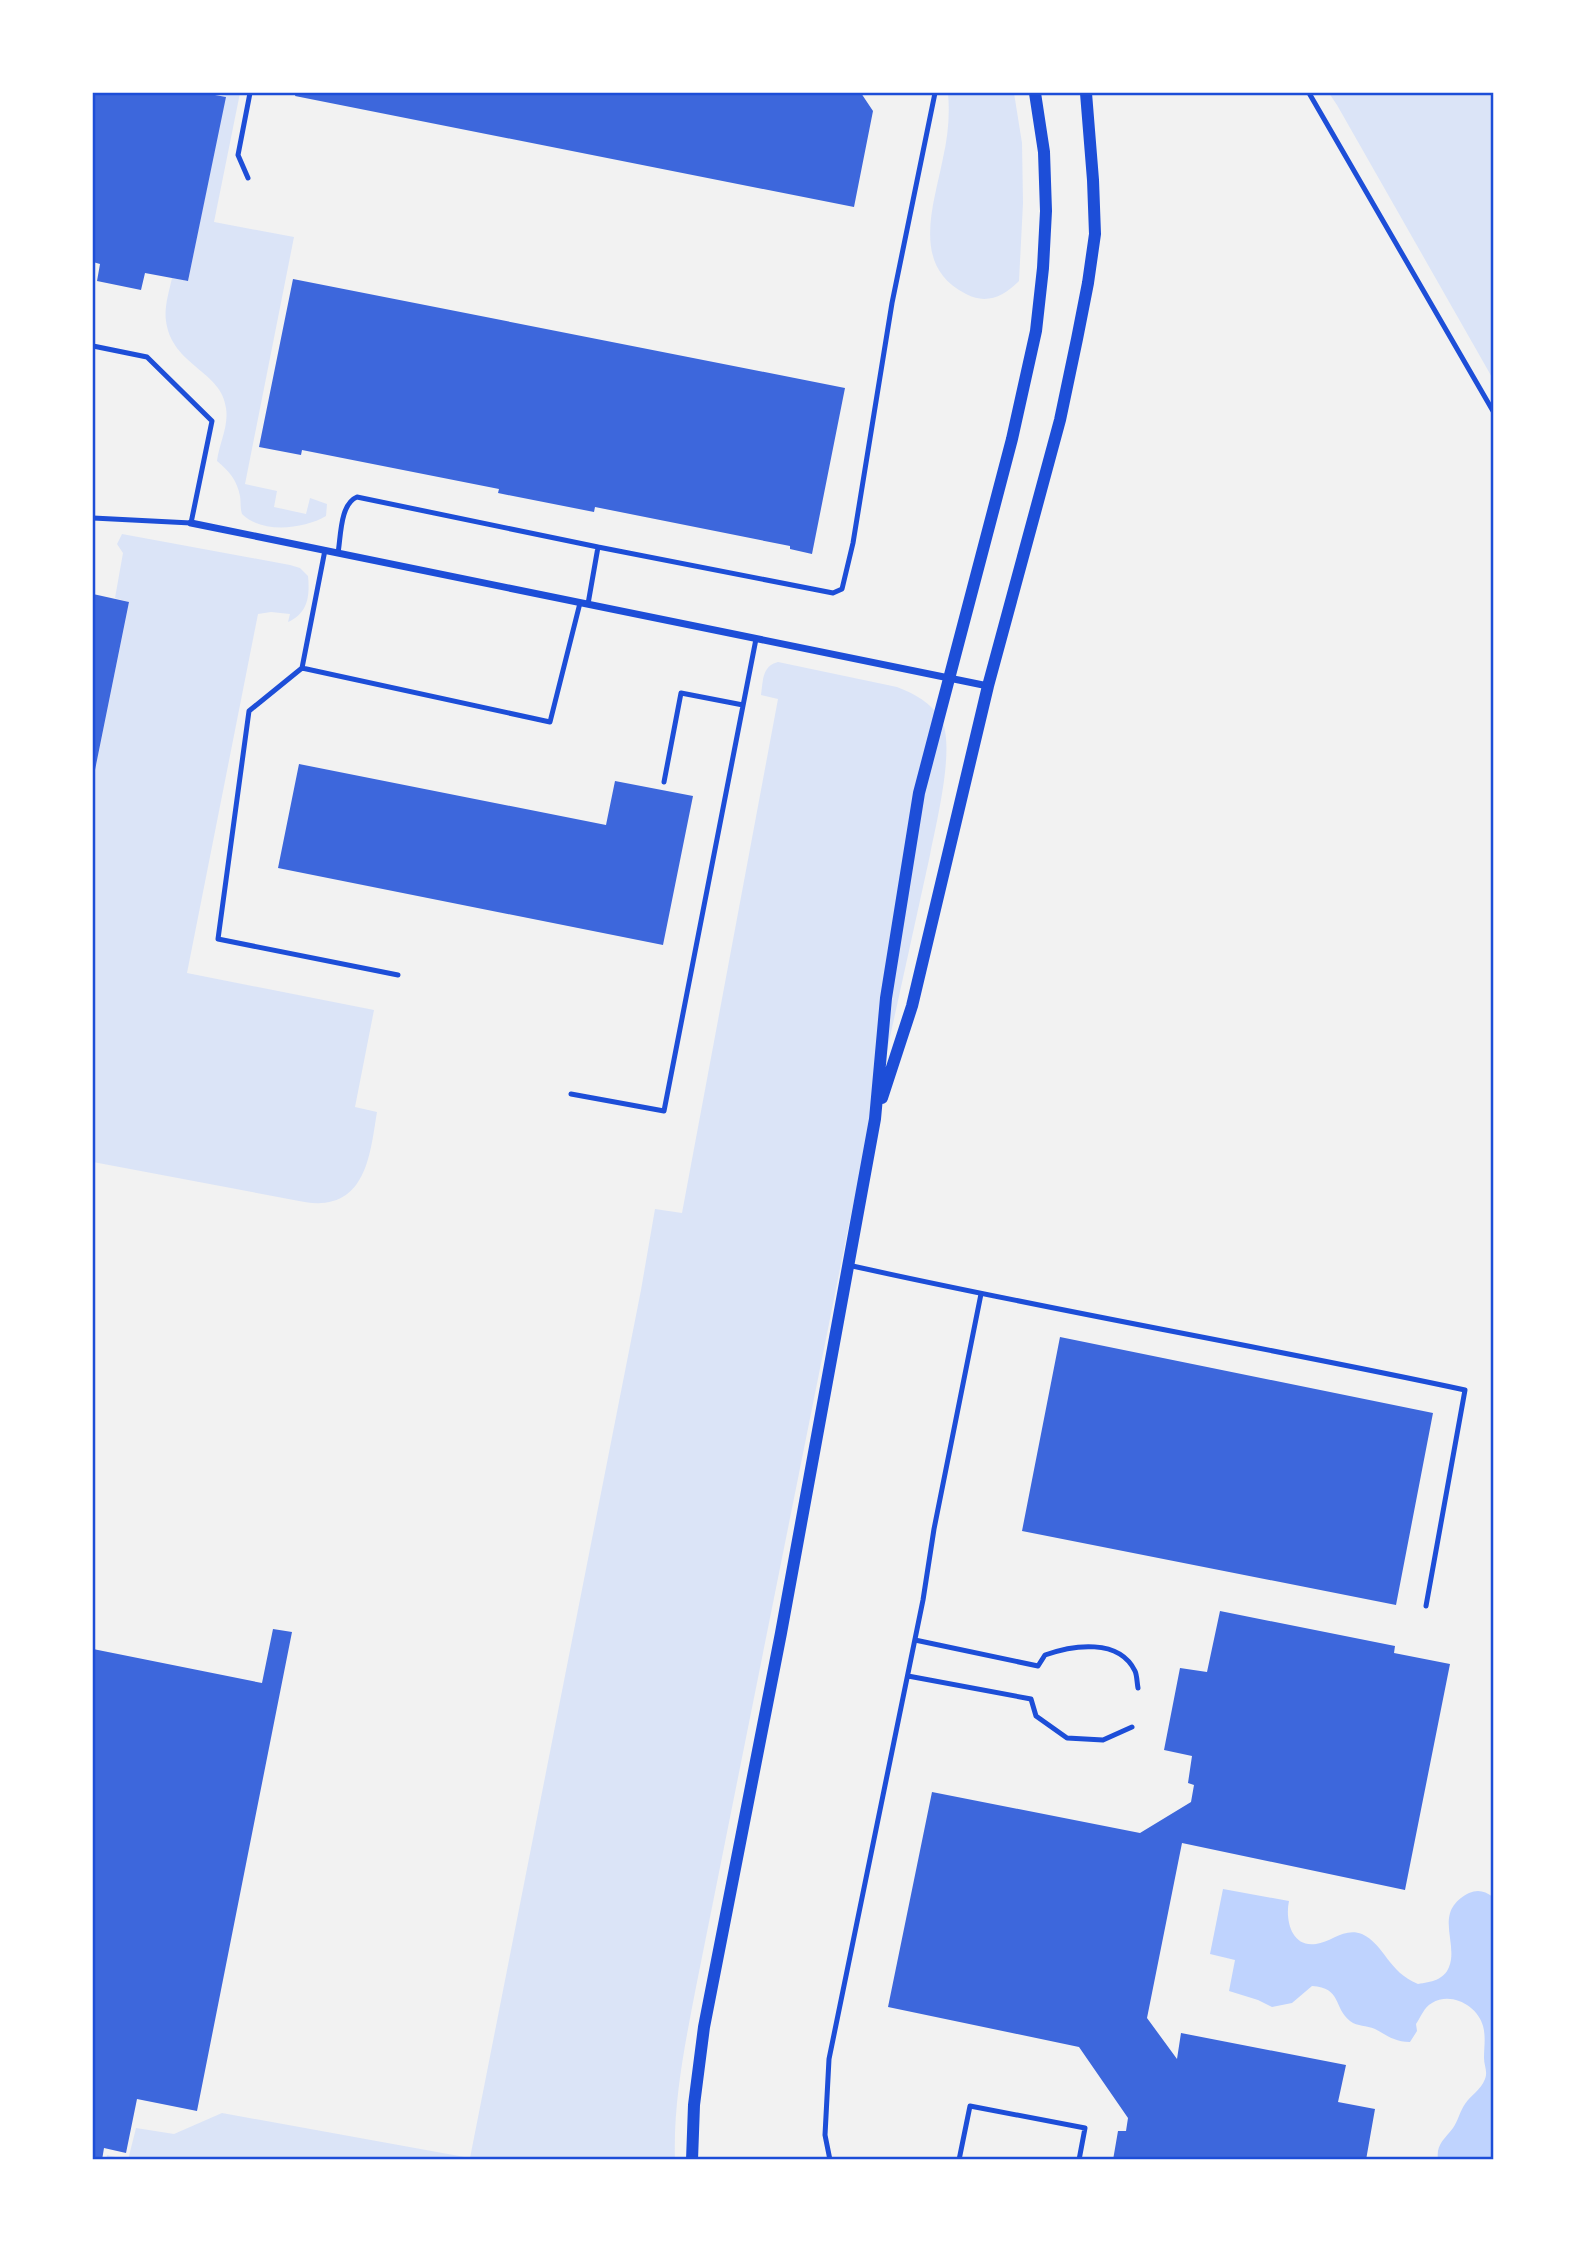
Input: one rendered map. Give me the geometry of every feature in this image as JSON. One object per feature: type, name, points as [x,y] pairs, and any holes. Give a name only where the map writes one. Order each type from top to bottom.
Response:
[{"type":"street","points":[[692,2160],[694,2105],[704,2027],[781,1633],[875,1119],[886,998],[919,793],[1012,439],[1036,331],[1044,268],[1046,211],[1044,152],[1035,93]]},
{"type":"street","points":[[875,1119],[912,1006],[988,687],[1060,420],[1088,283],[1094,220],[1086,93]]},
{"type":"street","points":[[191,523],[988,687]]},
{"type":"lane","points":[[248,178],[238,155],[250,93]]},
{"type":"lane","points":[[338,553],[346,508],[351,499],[358,497],[833,593],[842,589],[851,554],[892,303],[935,93]]},
{"type":"lane","points":[[1309,93],[1493,411]]},
{"type":"lane","points":[[93,346],[146,357],[212,421],[191,523],[93,518]]},
{"type":"lane","points":[[302,668],[550,722],[598,547]]},
{"type":"lane","points":[[325,550],[302,668],[249,711],[218,939],[398,975]]},
{"type":"lane","points":[[571,1094],[664,1111],[756,639]]},
{"type":"lane","points":[[664,782],[681,693],[743,705]]},
{"type":"lane","points":[[848,1265],[981,1294],[1314,1357],[1465,1390],[1426,1606]]},
{"type":"lane","points":[[830,2160],[825,2135],[829,2059],[908,1676],[981,1294]]},
{"type":"lane","points":[[915,1640],[1038,1666],[1045,1655],[1090,1644],[1121,1655],[1135,1671],[1138,1688]]},
{"type":"lane","points":[[908,1676],[1031,1699],[1036,1716],[1067,1738],[1103,1740],[1132,1727]]},
{"type":"lane","points":[[959,2160],[970,2106],[1085,2128],[1079,2160]]},
{"type":"shaded area","points":[[226,93],[240,93],[214,222],[294,237],[245,484],[277,491],[274,507],[306,514],[310,498],[327,504],[326,516],[295,526],[260,525],[242,514],[237,485],[229,472],[217,461],[226,421],[223,395],[177,348],[166,321],[166,305],[172,278],[188,281]]},
{"type":"shaded area","points":[[948,93],[1014,93],[1022,143],[1023,203],[1019,281],[1001,295],[988,299],[966,294],[949,282],[938,268],[932,251],[930,233],[945,150]]},
{"type":"shaded area","points":[[1329,93],[1493,93],[1493,379],[1337,105]]},
{"type":"shaded area","points":[[122,534],[290,565],[300,568],[308,576],[306,603],[295,618],[288,622],[290,614],[258,614],[187,973],[374,1010],[355,1107],[377,1112],[372,1141],[358,1183],[349,1193],[337,1200],[307,1202],[93,1162],[93,781],[129,602],[115,598],[123,553],[117,544]]},
{"type":"shaded area","points":[[778,662],[897,687],[916,696],[937,713],[945,731],[946,765],[940,805],[850,1219],[696,1987],[678,2095],[675,2160],[128,2160],[136,2128],[174,2134],[222,2113],[470,2158],[655,1209],[682,1213],[778,699],[761,695],[764,675],[769,667]]},
{"type":"shaded area","points":[[107,2155],[128,2160],[106,2160]]},
{"type":"water","points":[[1223,1889],[1289,1901],[1289,1924],[1295,1937],[1307,1944],[1322,1943],[1350,1932],[1362,1934],[1376,1945],[1400,1973],[1418,1984],[1440,1978],[1449,1967],[1449,1918],[1458,1901],[1475,1891],[1493,1897],[1493,2160],[1438,2160],[1441,2142],[1486,2076],[1484,2030],[1476,2012],[1455,2000],[1439,2000],[1427,2007],[1416,2024],[1417,2031],[1410,2042],[1405,2042],[1350,2021],[1333,1994],[1322,1988],[1312,1986],[1292,2003],[1272,2007],[1229,1991],[1235,1960],[1210,1954]]},
{"type":"building","points":[[93,93],[204,93],[226,97],[188,281],[145,273],[141,290],[97,281],[100,264],[93,262]]},
{"type":"building","points":[[296,93],[861,93],[873,111],[854,207],[295,96]]},
{"type":"building","points":[[293,279],[845,388],[812,554],[790,549],[790,546],[595,507],[594,512],[498,493],[499,489],[302,450],[301,455],[259,447]]},
{"type":"building","points":[[93,594],[129,602],[94,775],[93,775]]},
{"type":"building","points":[[299,764],[606,825],[615,781],[693,796],[663,945],[278,868]]},
{"type":"building","points":[[1060,1337],[1433,1413],[1396,1605],[1022,1531]]},
{"type":"building","points":[[1220,1611],[1395,1646],[1394,1653],[1450,1664],[1405,1890],[1182,1843],[1147,2018],[1177,2059],[1181,2033],[1346,2065],[1338,2102],[1375,2109],[1366,2160],[1113,2160],[1118,2131],[1126,2131],[1128,2118],[1079,2047],[888,2007],[932,1792],[1140,1833],[1191,1802],[1194,1785],[1188,1783],[1192,1756],[1164,1750],[1180,1668],[1207,1672]]},
{"type":"building","points":[[273,1629],[292,1632],[197,2111],[137,2099],[126,2153],[104,2148],[102,2160],[93,2160],[93,1649],[262,1683]]}]
